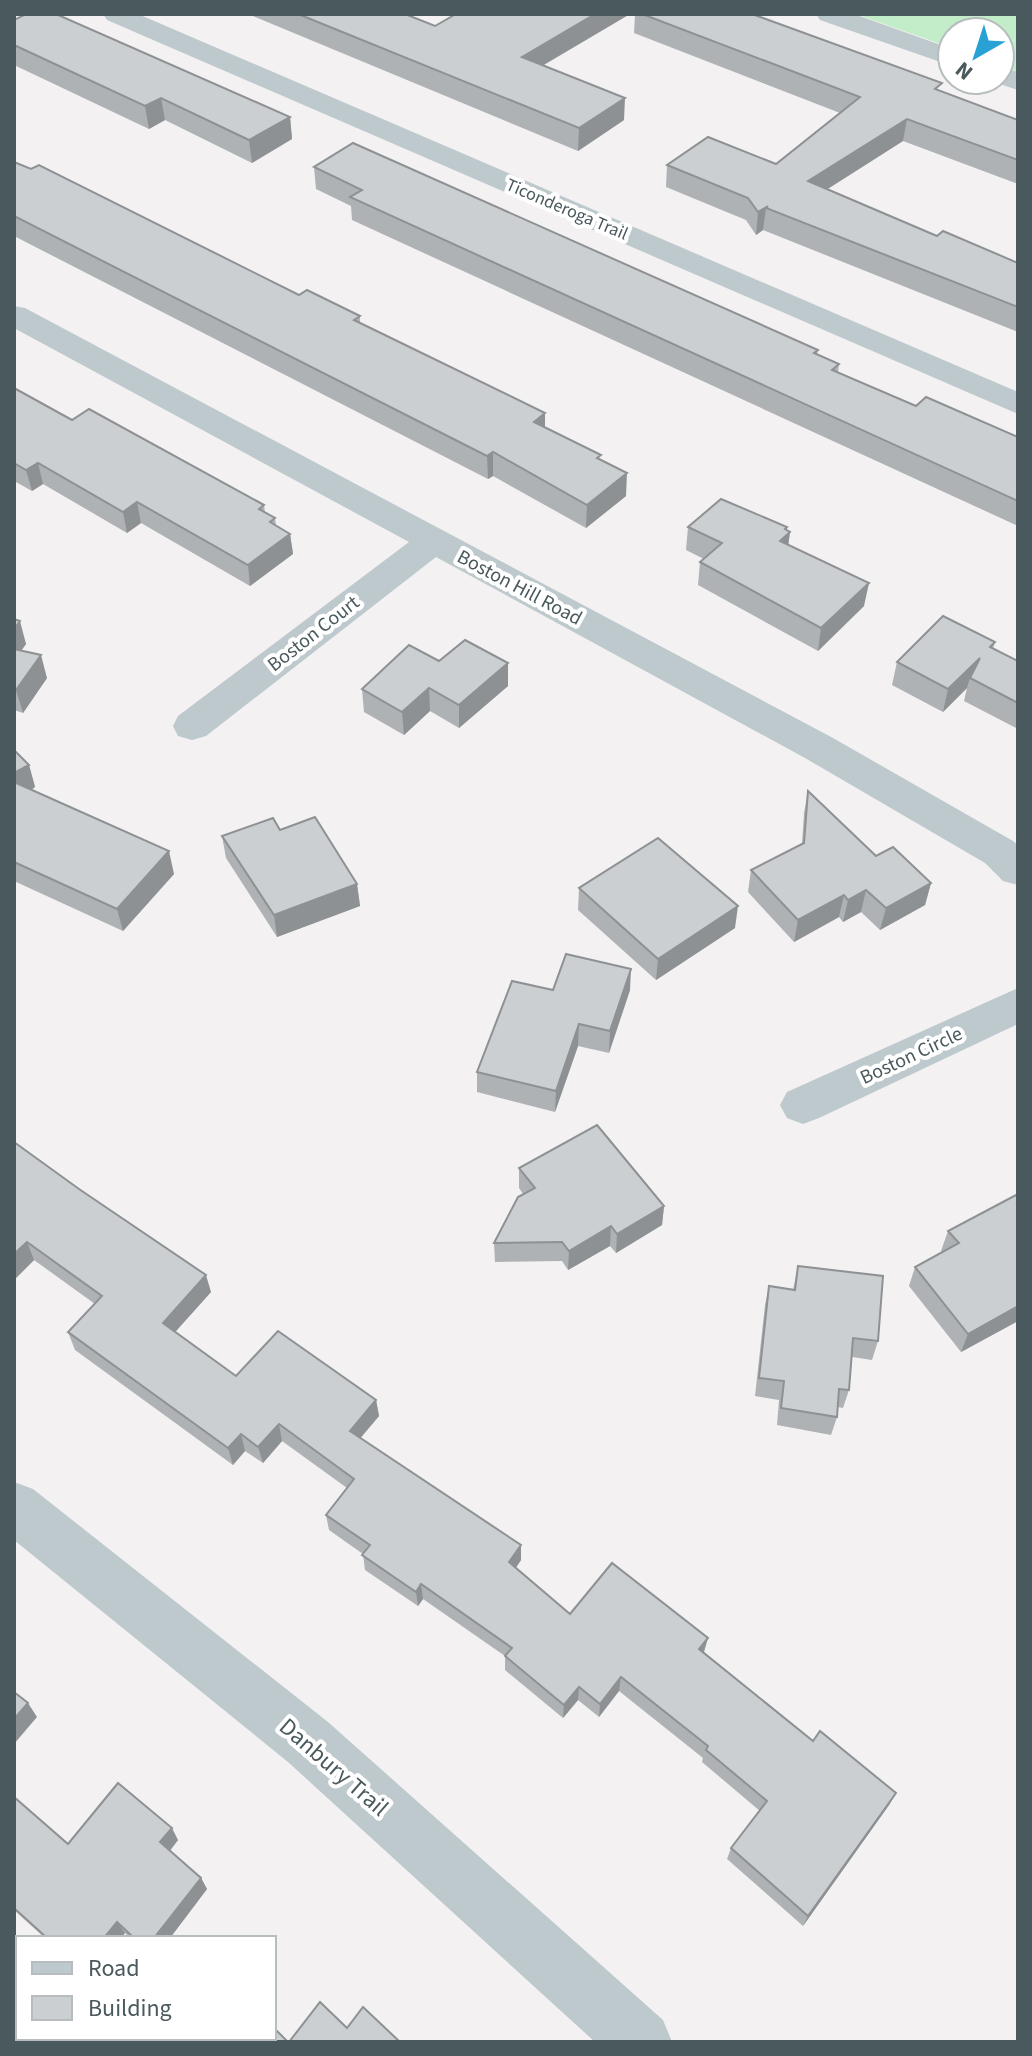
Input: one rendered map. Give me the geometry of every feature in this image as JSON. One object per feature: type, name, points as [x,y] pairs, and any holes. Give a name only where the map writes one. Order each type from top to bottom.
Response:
[{"type":"street","name":"Ticonderoga Trail","points":[[116,14],[1018,404]]},
{"type":"street","points":[[829,14],[936,52]]},
{"type":"street","name":"Boston Hill Road","points":[[14,315],[819,748],[999,852],[1018,870]]},
{"type":"street","name":"Boston Court","points":[[192,726],[434,541]]},
{"type":"street","name":"Boston Circle","points":[[803,1105],[1018,1005]]},
{"type":"street","name":"Danbury Trail","points":[[14,1507],[308,1742],[641,2042]]},
{"type":"green space","points":[[856,14],[1018,14],[1018,72],[1016,16],[936,16],[936,42]]},
{"type":"building","points":[[26,14],[56,14],[290,117],[249,140],[161,98],[145,106],[14,45],[14,20]]},
{"type":"building","points":[[298,14],[405,14],[435,26],[456,14],[595,14],[522,57],[625,98],[579,128]]},
{"type":"building","points":[[642,14],[752,14],[936,81],[936,96],[954,96],[1018,120],[1018,160],[907,119],[808,181],[937,236],[943,231],[1018,263],[1018,307],[766,208],[768,206],[758,212],[748,198],[667,165],[708,137],[776,164],[860,97]]},
{"type":"building","points":[[353,143],[818,350],[814,353],[839,364],[832,370],[916,406],[926,397],[1018,437],[1018,501],[350,197],[362,190],[314,167]]},
{"type":"building","points":[[14,162],[31,169],[39,165],[299,295],[307,290],[360,316],[354,320],[545,413],[534,422],[601,455],[597,458],[627,473],[587,505],[493,452],[487,456],[14,216]]},
{"type":"building","points":[[14,388],[72,420],[89,409],[264,505],[259,509],[275,518],[270,522],[290,534],[248,565],[137,502],[123,512],[38,463],[26,470],[14,463]]},
{"type":"building","points":[[721,499],[787,527],[785,529],[790,532],[780,541],[869,583],[821,628],[700,562],[722,543],[688,527]]},
{"type":"building","points":[[943,616],[995,642],[990,647],[1018,661],[1018,703],[970,678],[980,658],[948,689],[897,662]]},
{"type":"building","points":[[465,640],[508,663],[459,705],[429,688],[402,712],[362,689],[409,645],[439,661]]},
{"type":"building","points":[[14,649],[41,655],[16,690],[14,689]]},
{"type":"building","points":[[14,750],[29,765],[14,773]]},
{"type":"building","points":[[14,782],[169,851],[117,909],[14,862]]},
{"type":"building","points":[[808,791],[876,856],[893,847],[931,883],[886,908],[866,890],[848,900],[844,895],[798,920],[751,870],[804,843]]},
{"type":"building","points":[[315,817],[357,884],[274,915],[222,836],[273,818],[280,830]]},
{"type":"building","points":[[658,838],[738,906],[658,959],[579,888]]},
{"type":"building","points":[[566,954],[631,969],[610,1031],[579,1024],[556,1091],[477,1072],[512,981],[553,990]]},
{"type":"building","points":[[597,1125],[664,1206],[617,1234],[611,1226],[569,1251],[562,1242],[494,1243],[518,1197],[535,1188],[519,1168]]},
{"type":"building","points":[[14,1142],[206,1275],[163,1323],[236,1376],[278,1331],[376,1400],[350,1431],[521,1545],[509,1562],[570,1614],[612,1563],[708,1638],[699,1649],[813,1741],[820,1731],[896,1793],[808,1916],[731,1848],[767,1801],[706,1750],[708,1746],[621,1677],[600,1704],[579,1687],[564,1705],[505,1656],[512,1648],[421,1584],[416,1592],[362,1555],[370,1545],[326,1515],[354,1479],[279,1424],[258,1447],[241,1434],[228,1448],[68,1332],[102,1296],[27,1242],[14,1254]]},
{"type":"building","points":[[1018,1194],[1018,1306],[968,1334],[915,1267],[959,1243],[948,1231]]},
{"type":"building","points":[[798,1266],[883,1276],[878,1341],[853,1338],[849,1390],[839,1389],[837,1417],[781,1408],[784,1381],[759,1378],[769,1286],[795,1290]]},
{"type":"building","points":[[14,1692],[28,1703],[14,1719]]},
{"type":"building","points":[[118,1783],[172,1828],[160,1842],[201,1878],[156,1936],[132,1936],[117,1922],[106,1936],[45,1936],[14,1908],[14,1797],[68,1844]]},
{"type":"building","points":[[320,2002],[347,2028],[363,2007],[400,2042],[289,2042]]},
{"type":"building","points":[[276,2030],[288,2042],[227,2042],[276,2040]]}]
